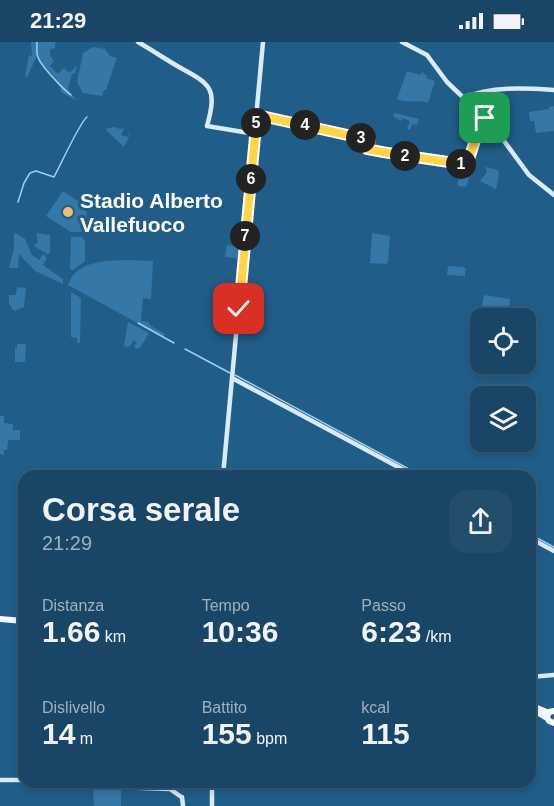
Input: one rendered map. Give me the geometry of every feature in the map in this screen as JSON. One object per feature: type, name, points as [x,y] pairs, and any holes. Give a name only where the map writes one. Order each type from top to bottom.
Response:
[{"type":"main road","points":[[0,617],[18,618]]},
{"type":"main road","points":[[550,714],[549,722],[554,723]]},
{"type":"street","points":[[138,42],[191,73],[204,85],[209,94],[207,126],[255,134]]},
{"type":"street","points":[[224,470],[263,42]]},
{"type":"street","points":[[402,42],[427,55],[447,82],[494,126],[528,173],[554,195]]},
{"type":"street","points":[[463,98],[475,93],[521,87],[554,90]]},
{"type":"street","points":[[257,113],[370,140],[367,149],[393,155],[467,165],[480,125],[485,118]]},
{"type":"street","points":[[232,378],[405,470]]},
{"type":"street","points":[[536,541],[554,551]]},
{"type":"street","points":[[536,676],[554,675]]},
{"type":"street","points":[[0,780],[18,780]]},
{"type":"street","points":[[124,788],[170,789],[181,797],[183,806]]},
{"type":"street","points":[[212,788],[212,806]]},
{"type":"shaded area","points":[[31,42],[55,42],[55,48],[50,49],[50,56],[54,61],[50,66],[58,74],[64,68],[69,73],[77,66],[68,89],[77,101],[61,92],[55,77],[37,56],[27,77],[25,76],[29,55],[32,56]]},
{"type":"shaded area","points":[[93,47],[105,49],[110,56],[117,58],[102,96],[83,93],[77,82],[83,53]]},
{"type":"shaded area","points":[[407,71],[420,75],[422,72],[427,76],[426,78],[435,81],[428,103],[397,99]]},
{"type":"shaded area","points":[[554,106],[554,131],[536,133],[534,121],[530,121],[529,112]]},
{"type":"shaded area","points":[[394,113],[419,119],[417,125],[412,124],[410,130],[407,129],[410,121],[402,118],[401,121],[393,116]]},
{"type":"shaded area","points":[[124,128],[121,135],[127,137],[131,132],[124,147],[105,129]]},
{"type":"shaded area","points":[[467,167],[471,171],[466,187],[457,186],[460,175],[465,176],[461,174]]},
{"type":"shaded area","points":[[485,167],[498,170],[496,189],[480,181],[487,172]]},
{"type":"shaded area","name":"Stadio Alberto Vallefuoco","points":[[63,191],[87,207],[86,228],[83,232],[71,232],[46,216]]},
{"type":"shaded area","points":[[16,233],[25,239],[32,255],[39,260],[43,254],[47,258],[43,265],[63,279],[63,284],[35,271],[19,254],[18,268],[9,268]]},
{"type":"shaded area","points":[[36,233],[50,235],[50,253],[47,254],[34,246],[38,242]]},
{"type":"shaded area","points":[[372,233],[390,236],[386,264],[370,263]]},
{"type":"shaded area","points":[[71,237],[82,237],[85,241],[85,261],[73,270],[70,269]]},
{"type":"shaded area","points":[[227,245],[238,247],[240,259],[225,257]]},
{"type":"shaded area","points":[[117,260],[153,261],[151,299],[143,298],[141,321],[148,322],[165,334],[163,337],[68,285],[73,275],[92,264]]},
{"type":"shaded area","points":[[448,266],[463,267],[468,270],[465,270],[465,276],[447,275]]},
{"type":"shaded area","points":[[17,287],[26,288],[24,307],[14,311],[9,304],[9,295],[16,295]]},
{"type":"shaded area","points":[[71,292],[81,298],[80,343],[77,343],[77,338],[71,337]]},
{"type":"shaded area","points":[[484,295],[510,299],[509,308],[482,306]]},
{"type":"shaded area","points":[[128,322],[149,333],[140,348],[136,349],[134,346],[137,342],[134,340],[129,347],[124,346]]},
{"type":"shaded area","points":[[17,344],[26,344],[25,362],[15,362]]},
{"type":"shaded area","points":[[0,416],[4,416],[4,423],[13,424],[13,430],[20,430],[20,440],[8,440],[4,455],[0,454]]},
{"type":"shaded area","points":[[93,788],[121,789],[121,806],[94,806]]},
{"type":"waterway","points":[[37,42],[37,54],[40,61],[71,95]]},
{"type":"waterway","points":[[18,202],[30,173],[36,171],[54,177],[75,135],[87,117]]},
{"type":"waterway","points":[[138,323],[174,343]]},
{"type":"waterway","points":[[185,349],[230,373]]},
{"type":"waterway","points":[[235,375],[411,470]]},
{"type":"waterway","points":[[536,537],[554,547]]},
{"type":"place","name":"Stadio Alberto Vallefuoco","points":[[68,212]]},
{"type":"route","points":[[239,309],[257,115],[370,140],[367,149],[393,155],[467,165],[480,125],[485,118]]}]
